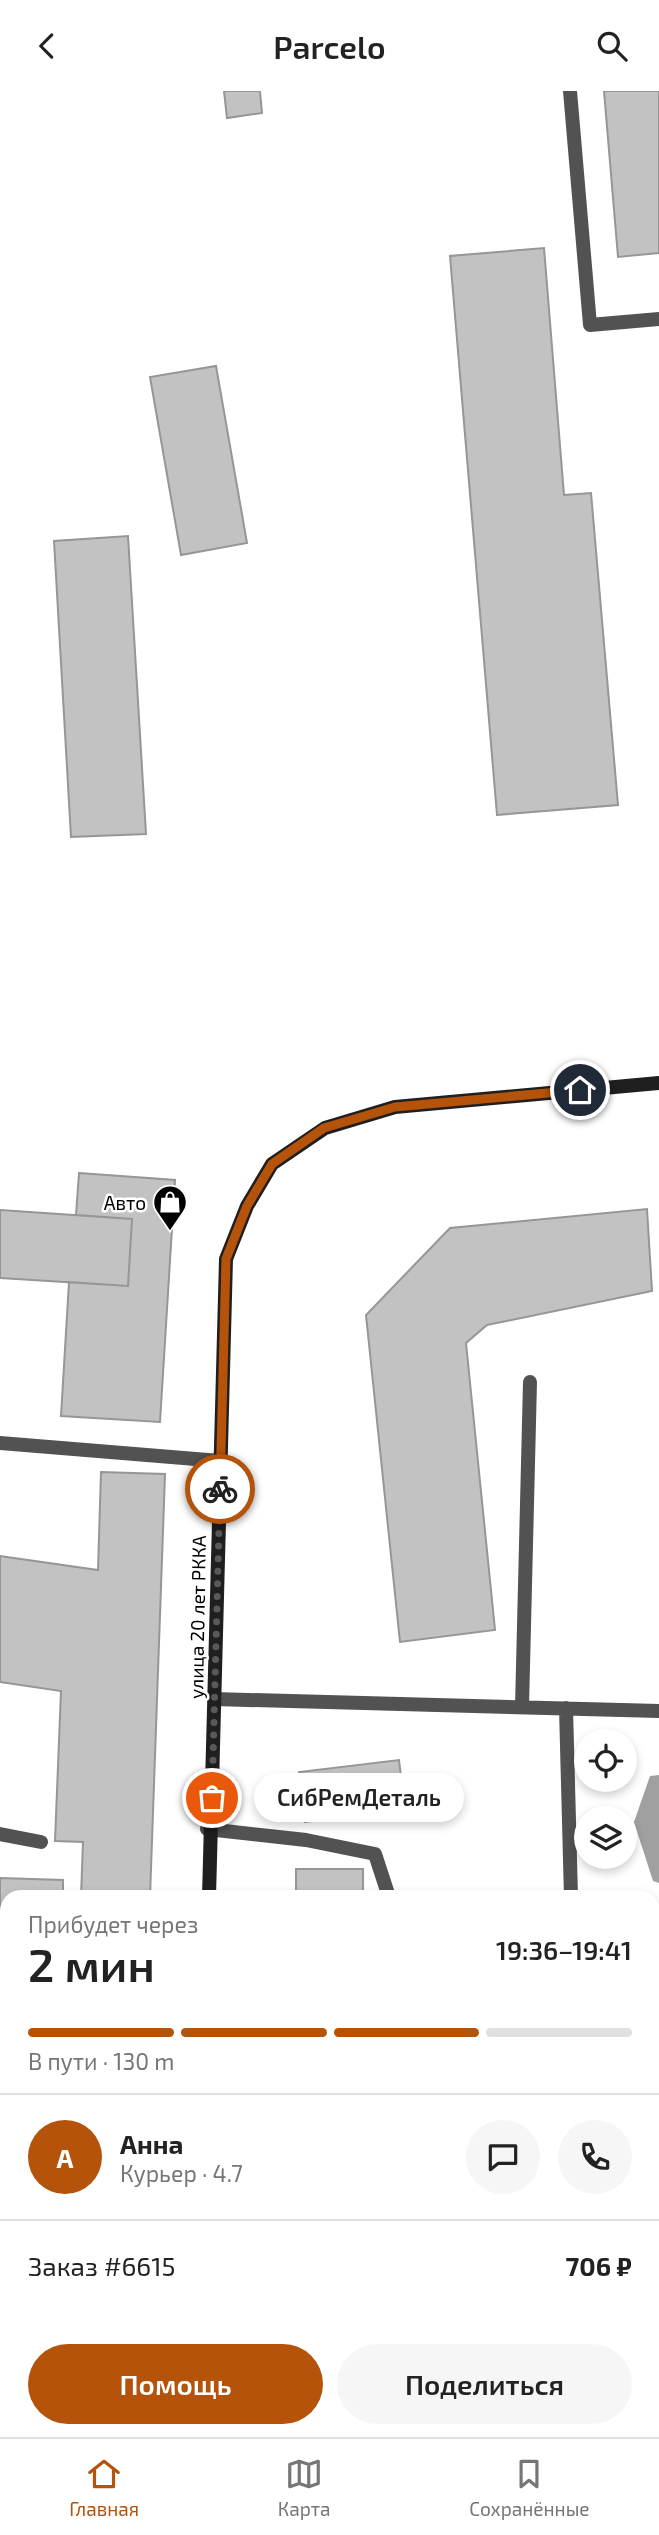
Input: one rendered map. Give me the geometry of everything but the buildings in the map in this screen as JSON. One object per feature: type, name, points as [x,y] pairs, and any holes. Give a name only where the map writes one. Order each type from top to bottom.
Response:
[{"type":"main road","name":"улица 20 лет РККА","points":[[209,1890],[226,1259],[247,1206],[272,1164],[324,1128],[395,1107],[659,1083]]},
{"type":"street","points":[[570,91],[590,325],[659,319]]},
{"type":"street","points":[[522,1707],[530,1382]]},
{"type":"street","points":[[0,1443],[220,1461]]},
{"type":"street","points":[[214,1699],[659,1711]]},
{"type":"street","points":[[566,1708],[571,1890]]},
{"type":"street","points":[[207,1829],[306,1840],[375,1854],[387,1890]]},
{"type":"street","points":[[0,1834],[41,1842]]},
{"type":"shaded area","points":[[659,1775],[659,1883],[653,1881],[637,1831],[637,1813],[650,1776]]},
{"type":"way so far","points":[[212,1798],[220,1489]]},
{"type":"place","name":"Авто","points":[[170,1232]]},
{"type":"place","name":"СибРемДеталь","points":[[212,1798]]},
{"type":"route","points":[[220,1489],[226,1259],[247,1206],[272,1164],[324,1128],[395,1107],[580,1090]]}]
